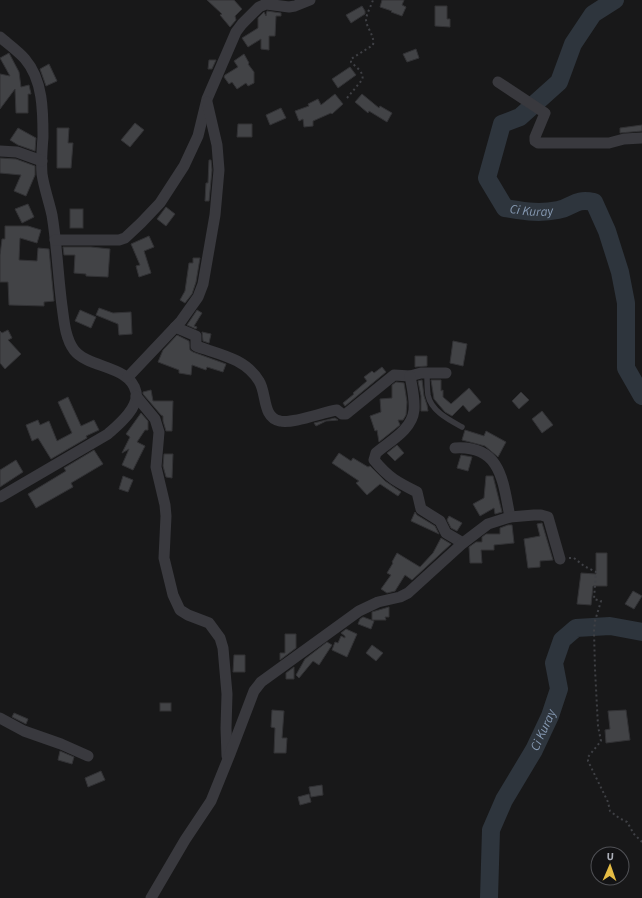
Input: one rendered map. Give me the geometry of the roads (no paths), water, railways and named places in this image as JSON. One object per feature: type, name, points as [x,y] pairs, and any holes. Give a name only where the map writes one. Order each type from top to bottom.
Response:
[{"type":"street","points":[[55,240],[119,240],[125,238],[141,224],[160,202],[184,166],[198,136],[207,99],[236,32],[259,7],[261,2],[289,7],[310,0]]},
{"type":"street","points":[[0,37],[25,60],[32,70],[42,98],[43,180],[51,214],[67,335],[71,345],[78,354],[128,377],[134,385],[136,396],[132,408],[124,420],[108,434],[0,497]]},
{"type":"street","points":[[498,82],[545,114],[535,138],[536,142],[540,144],[582,142],[609,144],[624,139],[642,138]]},
{"type":"street","points":[[128,377],[175,327],[194,303],[203,284],[215,215],[218,156],[215,133],[207,99]]},
{"type":"street","points":[[0,151],[17,152],[42,161]]},
{"type":"street","points":[[175,327],[183,332],[195,335],[196,346],[232,358],[252,371],[260,382],[269,415],[275,420],[281,422],[338,410],[342,414],[346,414],[394,375],[410,376],[418,373],[446,374]]},
{"type":"street","points":[[410,376],[414,403],[411,421],[407,427],[376,453],[374,460],[393,480],[417,492],[421,509],[440,521],[446,533],[463,543]]},
{"type":"street","points":[[136,396],[152,415],[159,432],[156,467],[165,505],[166,516],[164,558],[173,595],[180,610],[188,615],[209,623],[220,638],[223,648],[227,694],[226,728],[228,761]]},
{"type":"street","points":[[455,448],[465,447],[475,450],[483,454],[494,463],[501,473],[510,517]]},
{"type":"street","points":[[151,898],[185,840],[211,801],[228,761],[254,691],[261,682],[359,611],[378,602],[400,598],[408,593],[463,543],[488,524],[510,517],[534,515],[548,517],[560,559]]},
{"type":"street","points":[[0,718],[24,731],[61,744],[88,756]]},
{"type":"lane","points":[[427,373],[428,396],[434,406],[445,417],[462,427]]},
{"type":"waterway","name":"Ci Kuray","points":[[615,0],[593,14],[573,44],[559,82],[520,117],[502,124],[487,178],[505,208],[531,212],[544,212],[563,209],[574,203],[582,201],[594,202],[607,231],[620,272],[626,303],[626,368],[642,396]]},
{"type":"waterway","name":"Ci Kuray","points":[[489,898],[491,830],[504,800],[534,750],[550,716],[559,689],[554,663],[562,640],[576,628],[610,626],[642,632]]}]
